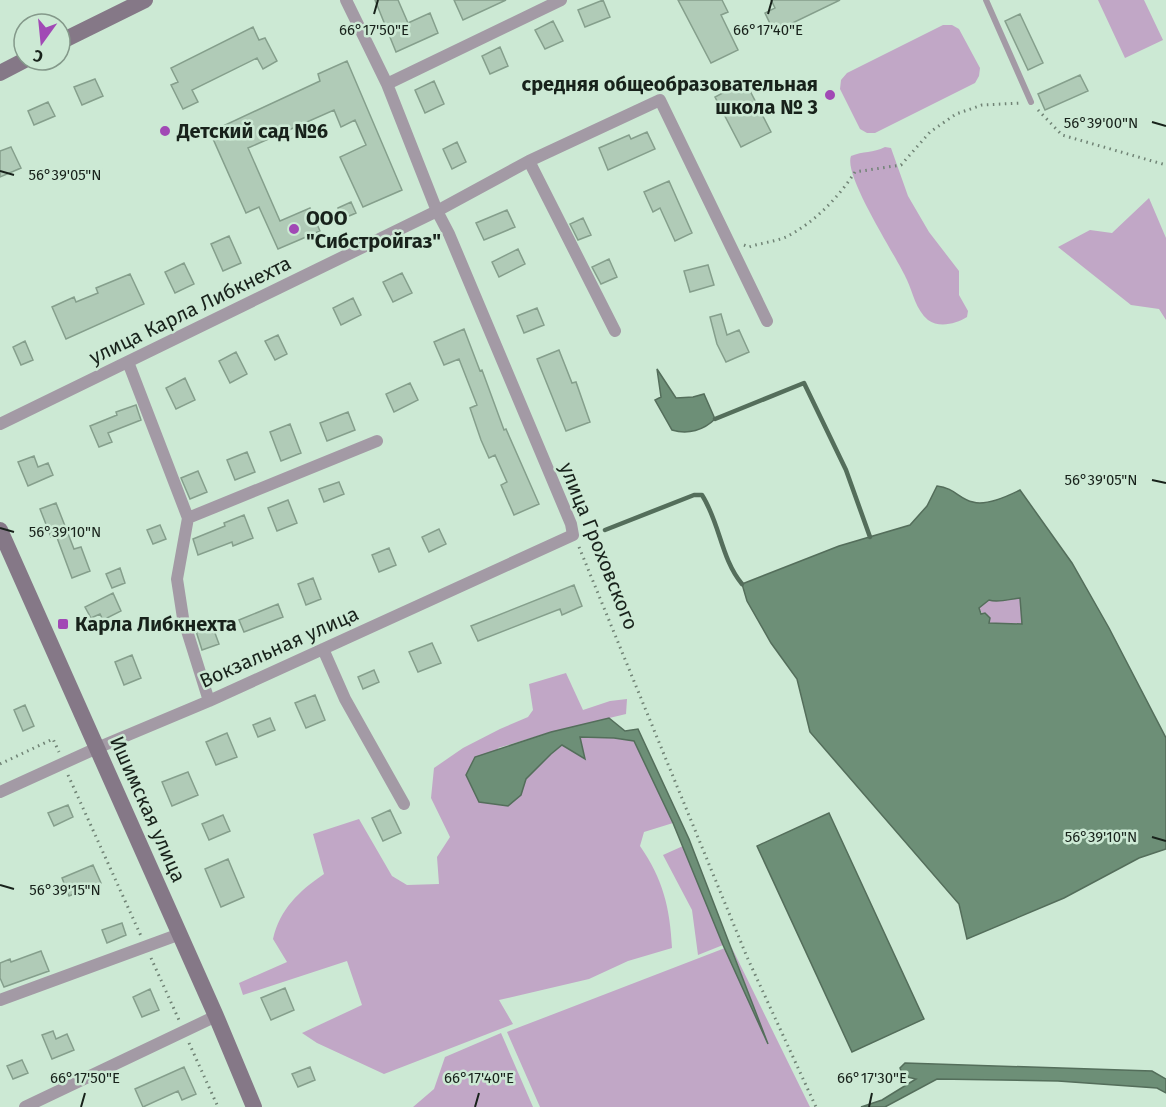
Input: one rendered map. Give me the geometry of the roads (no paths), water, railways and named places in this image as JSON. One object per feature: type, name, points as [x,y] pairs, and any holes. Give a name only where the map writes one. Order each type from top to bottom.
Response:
[{"type":"main road","points":[[72,36],[145,0]]},
{"type":"main road","name":"Ишимская улица","points":[[0,530],[180,934],[254,1107]]},
{"type":"street","name":"улица Гроховского","points":[[346,0],[387,84],[437,211],[449,234],[566,513],[573,535]]},
{"type":"street","points":[[387,84],[561,0]]},
{"type":"street","name":"улица Карла Либкнехта","points":[[0,424],[437,211],[529,161],[660,100],[767,321]]},
{"type":"street","points":[[529,161],[615,331]]},
{"type":"street","points":[[128,362],[188,518],[177,579],[183,618],[209,701]]},
{"type":"street","points":[[188,518],[377,441]]},
{"type":"street","name":"Вокзальная улица","points":[[0,792],[209,701],[573,535]]},
{"type":"street","points":[[323,649],[345,699],[404,804]]},
{"type":"street","points":[[0,1000],[180,934]]},
{"type":"street","points":[[26,1107],[216,1016]]},
{"type":"lane","points":[[986,0],[1031,102]]},
{"type":"waterway","points":[[715,419],[804,383],[846,470],[870,537]]},
{"type":"waterway","points":[[605,530],[694,495],[702,495],[713,517],[729,563],[742,584]]},
{"type":"place","name":"средняя общеобразовательная школа № 3","points":[[830,95]]},
{"type":"place","name":"Детский сад №6","points":[[165,131]]},
{"type":"place","name":"ООО \"Сибстройгаз\"","points":[[294,229]]},
{"type":"place","name":"Карла Либкнехта","points":[[63,624]]}]
